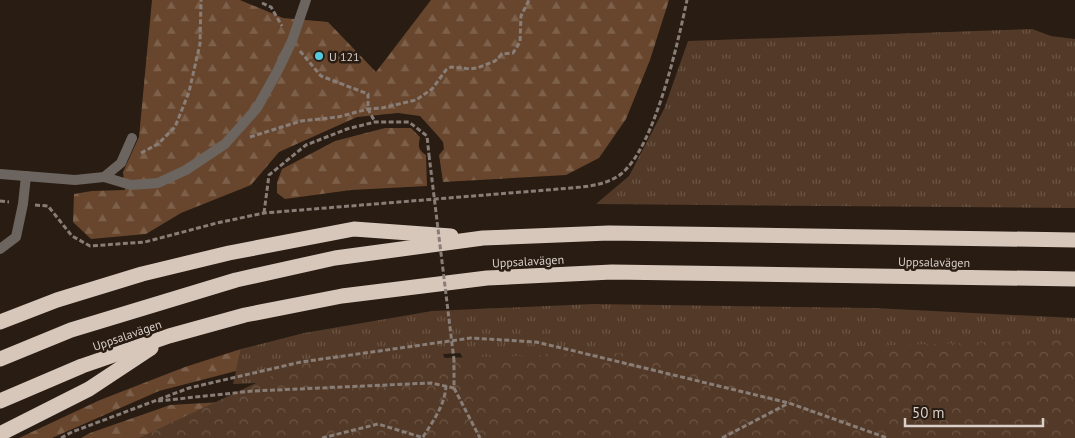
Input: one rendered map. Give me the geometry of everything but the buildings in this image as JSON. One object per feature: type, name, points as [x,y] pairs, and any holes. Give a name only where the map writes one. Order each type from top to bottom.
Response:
[{"type":"highway","points":[[0,322],[57,300],[142,274],[229,253],[354,229],[483,238]]},
{"type":"highway","name":"Uppsalavägen","points":[[0,360],[71,330],[236,280],[335,258],[483,238],[609,233],[1075,240]]},
{"type":"highway","name":"Uppsalavägen","points":[[0,401],[82,366],[169,336],[246,315],[342,296],[487,278],[612,272],[1075,278]]},
{"type":"highway","points":[[0,434],[89,388],[169,336]]},
{"type":"street","points":[[0,174],[75,180],[104,176],[131,185],[158,183],[186,170],[226,144],[257,108],[292,42],[306,0]]},
{"type":"street","points":[[104,176],[122,163],[132,138]]},
{"type":"street","points":[[0,249],[16,237],[24,204],[26,176]]},
{"type":"path","points":[[122,163],[158,144],[175,127],[189,92],[200,44],[201,0]]},
{"type":"path","points":[[226,144],[301,121],[338,117],[416,100],[432,89],[446,70],[451,67],[477,68],[495,61],[502,54],[513,53],[520,42],[521,16],[529,0]]},
{"type":"path","points":[[24,204],[48,206],[72,236],[90,246],[145,242],[264,213],[603,184],[621,174],[635,159],[650,128],[665,88],[686,0]]},
{"type":"path","points":[[262,3],[271,7],[292,42],[321,76],[368,94],[368,109],[375,122]]},
{"type":"path","points":[[264,213],[269,175],[306,145],[347,129],[375,122],[408,122],[427,136],[454,360],[454,388],[480,438]]},
{"type":"path","points":[[61,438],[72,432],[189,388],[301,362],[471,338],[536,342],[790,403],[887,438]]},
{"type":"path","points":[[153,402],[253,391],[430,383],[454,388]]},
{"type":"path","points":[[322,438],[378,424],[424,438],[446,396],[446,386]]},
{"type":"path","points":[[722,438],[790,403]]},
{"type":"green space","points":[[152,0],[240,0],[283,18],[328,22],[376,72],[431,0],[669,0],[650,60],[626,119],[599,158],[566,175],[443,182],[439,155],[444,149],[443,142],[420,116],[398,113],[357,117],[279,152],[251,185],[181,213],[146,234],[91,239],[73,222],[74,194],[92,191],[125,190],[123,172],[139,137]]},
{"type":"green space","points":[[1032,29],[1051,36],[1075,39],[1075,208],[596,204],[629,176],[664,109],[688,41]]},
{"type":"green space","points":[[385,128],[411,128],[420,137],[419,148],[426,155],[427,186],[351,190],[285,199],[277,193],[277,182],[282,169],[335,141]]},
{"type":"green space","points":[[593,304],[874,308],[1075,318],[1075,438],[466,363],[460,353],[443,354],[446,362],[443,376],[233,384],[241,349],[304,333],[432,311]]},
{"type":"green space","points":[[1075,340],[1075,438],[139,438],[301,362]]},
{"type":"green space","points":[[241,349],[236,371],[159,391],[52,438],[19,438],[100,400],[185,367]]},
{"type":"green space","points":[[343,395],[289,438],[81,438],[90,433],[170,405]]},
{"type":"place","name":"U 121","points":[[319,56]]}]
